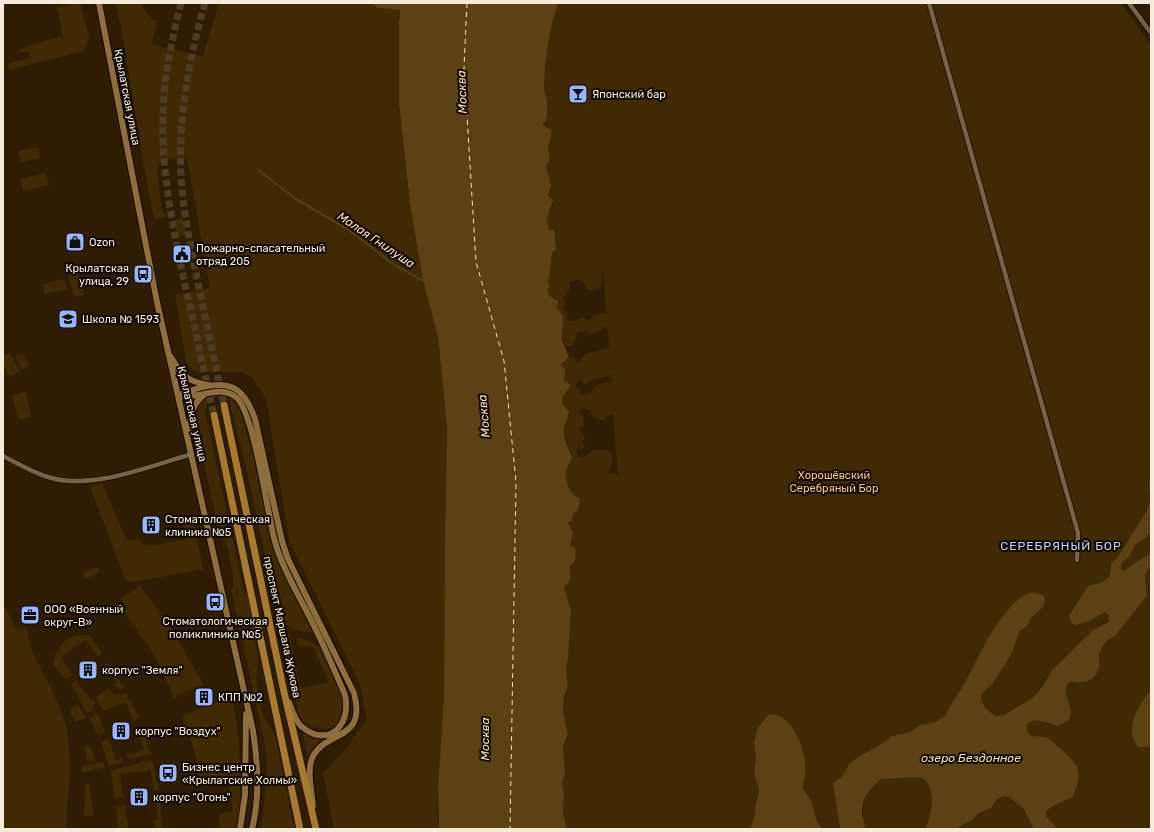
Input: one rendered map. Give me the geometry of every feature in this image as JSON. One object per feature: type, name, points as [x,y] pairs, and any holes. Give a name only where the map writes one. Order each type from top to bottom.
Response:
[{"type":"main road","name":"Крылатская улица","points":[[99,3],[167,349],[179,396],[246,699],[257,762],[257,785],[253,828]]},
{"type":"main road","points":[[167,349],[178,371],[184,377],[211,389],[232,394],[243,407],[251,430],[277,549],[345,695],[347,713],[345,721],[340,728],[333,732],[319,735],[312,733],[302,727],[298,722],[284,692]]},
{"type":"main road","points":[[189,443],[190,416],[200,398],[211,389],[222,384],[233,387],[243,395],[252,408],[282,541],[288,559],[354,693],[357,702],[357,711],[351,726],[343,735],[323,745],[313,756],[311,762],[310,774],[316,829]]},
{"type":"main road","points":[[179,396],[187,391],[211,389]]},
{"type":"main road","name":"проспект Маршала Жукова","points":[[224,405],[284,692],[316,829]]},
{"type":"main road","name":"проспект Маршала Жукова","points":[[214,415],[300,829]]},
{"type":"main road","points":[[240,829],[246,772],[246,699]]},
{"type":"street","points":[[929,3],[1078,533],[1077,560]]},
{"type":"street","points":[[1129,3],[1151,33]]},
{"type":"street","points":[[3,456],[47,477],[79,482],[103,479],[192,454]]},
{"type":"green space","points":[[80,3],[89,38],[84,51],[8,70],[9,63],[30,58],[28,52],[16,53],[32,44],[63,37],[57,8]]},
{"type":"green space","points":[[116,3],[140,3],[151,19],[157,20],[152,42],[153,45],[203,56],[219,3],[401,3],[399,22],[399,103],[410,204],[423,280],[438,337],[447,427],[444,696],[437,807],[438,829],[334,829],[323,773],[345,750],[367,719],[360,684],[289,540],[266,398],[251,376],[242,372],[198,372],[187,365],[175,295],[210,288],[187,158],[166,160],[159,164],[157,168],[162,211],[167,216],[154,219]]},
{"type":"green space","name":"Хорошёвский Серебряный Бор","points":[[558,3],[1121,3],[1151,45],[1151,460],[1149,489],[1151,497],[1148,507],[1117,558],[1116,564],[1109,568],[1109,577],[1102,582],[1088,586],[1070,612],[1071,623],[1076,625],[1090,621],[1105,612],[1109,616],[1109,620],[1093,630],[1053,669],[1032,698],[1004,715],[996,716],[985,707],[981,695],[993,683],[1011,655],[1020,631],[1028,625],[1031,618],[1043,607],[1045,600],[1044,596],[1033,592],[1018,599],[1009,608],[991,633],[946,715],[937,721],[918,726],[910,732],[892,736],[850,763],[841,777],[833,783],[840,829],[818,829],[801,790],[805,771],[797,735],[792,726],[785,720],[771,715],[757,729],[754,744],[756,758],[754,771],[759,790],[754,819],[750,829],[567,829],[563,812],[564,794],[562,783],[565,772],[563,747],[568,738],[568,730],[563,718],[563,709],[568,686],[566,670],[571,610],[564,588],[570,580],[570,545],[573,533],[568,522],[573,495],[567,486],[565,471],[572,457],[564,434],[562,399],[568,392],[559,365],[569,357],[574,357],[576,361],[579,361],[586,354],[609,348],[607,326],[596,333],[588,334],[587,331],[577,332],[576,341],[573,346],[566,346],[556,310],[556,299],[549,295],[548,281],[552,252],[547,219],[553,204],[548,196],[551,185],[546,166],[550,160],[548,148],[552,131],[542,124],[546,121],[547,114],[547,100],[544,91],[545,66]],"holes":[[[603,271],[606,313],[594,315],[590,320],[582,317],[573,321],[566,321],[568,312],[564,311],[564,307],[567,304],[563,298],[569,290],[570,282],[580,280],[584,282],[586,289],[593,291],[602,285]],[[611,373],[611,381],[596,385],[588,394],[581,395],[576,386],[580,380],[586,385],[591,380],[605,377]],[[582,409],[588,409],[595,418],[599,420],[605,420],[610,414],[613,414],[618,474],[608,473],[613,458],[607,450],[594,450],[584,457],[580,457],[576,452],[577,448],[582,449],[585,447],[582,442],[585,438],[580,428],[584,425],[583,414],[580,413]]]},
{"type":"green space","points":[[38,147],[40,158],[21,162],[18,151]]},
{"type":"green space","points":[[46,173],[49,185],[23,191],[20,179]]},
{"type":"green space","points":[[183,218],[186,235],[177,237],[174,220]]},
{"type":"green space","points":[[79,272],[84,295],[74,297],[68,275]]},
{"type":"green space","points":[[64,279],[67,289],[45,294],[43,284]]},
{"type":"green space","points":[[10,353],[20,371],[10,377],[3,365],[3,356]]},
{"type":"green space","points":[[22,353],[29,366],[22,370],[15,356]]},
{"type":"green space","points":[[26,392],[31,417],[18,420],[12,395]]},
{"type":"green space","points":[[218,395],[224,396],[217,397],[209,401],[205,410],[244,593],[247,592],[248,597],[258,658],[256,683],[263,715],[275,735],[294,829],[261,829],[267,769],[265,745],[231,589],[233,588],[233,575],[226,541],[223,541],[218,527],[195,421],[196,411],[201,403],[208,398]]},
{"type":"green space","points":[[228,397],[237,404],[240,410],[256,465],[272,539],[312,628],[312,632],[308,633],[294,629],[279,619],[246,467]]},
{"type":"green space","points":[[102,483],[127,541],[140,539],[145,546],[186,540],[183,517],[192,516],[203,569],[134,582],[126,581],[90,487]]},
{"type":"green space","points":[[1151,531],[1151,554],[1129,568],[1121,571],[1122,563],[1130,556],[1135,545],[1147,537]]},
{"type":"green space","points":[[95,568],[99,569],[98,574],[87,578],[83,576],[84,572]]},
{"type":"green space","points":[[1149,568],[1151,568],[1151,691],[1138,708],[1134,720],[1132,735],[1137,746],[1151,747],[1151,829],[1058,829],[1046,816],[1046,811],[1053,806],[1073,797],[1079,780],[1079,773],[1074,761],[1069,756],[1046,737],[1031,736],[1027,731],[1027,725],[1036,721],[1058,724],[1068,721],[1070,710],[1066,694],[1067,685],[1071,681],[1080,683],[1085,682],[1095,674],[1099,664],[1101,648],[1115,636],[1147,596],[1145,576]]},
{"type":"green space","points":[[140,586],[173,631],[203,684],[174,698],[161,668],[148,645],[123,611],[127,608],[121,599]]},
{"type":"green space","points":[[3,603],[17,630],[27,628],[30,647],[52,689],[67,728],[70,768],[66,829],[3,829]]},
{"type":"green space","points":[[289,633],[301,687],[303,688],[329,682],[312,646],[300,647],[296,643],[299,637],[321,647],[336,678],[344,703],[344,710],[342,718],[338,724],[332,728],[317,728],[303,721],[299,715],[283,639],[284,634]]},
{"type":"green space","points":[[77,635],[89,635],[102,653],[98,657],[86,640],[61,657],[73,675],[66,680],[53,664],[60,646],[67,640]]},
{"type":"green space","points":[[107,662],[124,687],[120,690],[113,685],[116,682],[104,665]]},
{"type":"green space","points":[[76,680],[91,700],[93,699],[95,702],[93,710],[87,713],[70,684]]},
{"type":"green space","points":[[108,688],[116,695],[126,693],[139,718],[133,721],[126,702],[103,711],[96,697]]},
{"type":"green space","points":[[232,696],[240,762],[239,811],[237,829],[219,829],[220,814],[233,812],[229,782],[202,786],[194,749],[182,716]]},
{"type":"green space","points":[[78,704],[86,718],[75,722],[69,710]]},
{"type":"green space","points":[[98,713],[105,732],[98,736],[90,718]]},
{"type":"green space","points":[[143,728],[151,754],[130,759],[127,756],[144,749],[136,730]]},
{"type":"green space","points":[[304,732],[311,735],[331,737],[318,743],[308,756],[303,734]]},
{"type":"green space","points":[[108,739],[116,760],[122,758],[122,763],[109,766],[101,742]]},
{"type":"green space","points":[[90,745],[95,760],[87,762],[84,746]]},
{"type":"green space","points":[[152,759],[159,790],[154,791],[150,770],[120,774],[123,797],[115,798],[111,771]]},
{"type":"green space","points":[[103,761],[105,767],[82,773],[82,767]]},
{"type":"green space","points":[[919,777],[925,780],[929,785],[932,800],[930,816],[925,829],[864,829],[864,803],[869,791],[875,784],[884,778]]},
{"type":"green space","points":[[89,783],[94,816],[84,816],[85,784]]},
{"type":"green space","points":[[1004,796],[1010,797],[1020,804],[1034,829],[955,829],[983,812],[998,798]]},
{"type":"green space","points":[[160,797],[162,829],[156,829],[153,821],[158,820],[155,798]]},
{"type":"green space","points":[[125,805],[129,829],[118,829],[116,806]]},
{"type":"water","name":"Москва","points":[[401,3],[558,3],[546,55],[544,91],[547,100],[547,112],[546,121],[542,124],[552,131],[548,148],[550,160],[546,166],[551,185],[548,196],[553,200],[547,219],[549,230],[554,230],[556,250],[552,252],[548,281],[550,286],[548,289],[549,295],[559,302],[556,307],[563,316],[562,339],[569,357],[560,365],[565,369],[564,380],[571,385],[562,399],[563,405],[569,411],[564,432],[572,457],[566,470],[566,476],[571,491],[580,499],[578,511],[573,513],[572,521],[568,522],[573,533],[570,545],[575,548],[576,556],[574,562],[570,565],[570,580],[564,588],[571,610],[566,670],[568,686],[564,697],[563,713],[568,734],[563,747],[565,772],[562,783],[564,794],[563,812],[567,829],[439,829],[438,788],[444,696],[447,427],[438,337],[423,280],[410,204],[399,103],[399,22]]},
{"type":"water","points":[[1151,460],[1151,497],[1149,489]]},
{"type":"water","name":"озеро Бездонное","points":[[1151,497],[1151,531],[1147,537],[1135,545],[1130,556],[1122,563],[1121,569],[1124,571],[1142,558],[1151,554],[1151,568],[1149,568],[1145,576],[1147,596],[1115,636],[1108,640],[1103,647],[1099,654],[1099,667],[1095,676],[1088,681],[1071,681],[1067,685],[1066,694],[1070,710],[1068,721],[1057,726],[1037,721],[1030,722],[1027,725],[1027,731],[1031,736],[1046,737],[1049,739],[1074,761],[1077,767],[1077,788],[1073,797],[1053,806],[1046,811],[1046,816],[1058,829],[1034,829],[1024,809],[1009,797],[1004,796],[997,799],[991,808],[978,814],[972,820],[955,829],[925,829],[930,816],[932,800],[929,785],[925,780],[919,777],[881,779],[870,790],[863,803],[862,813],[865,822],[864,829],[840,829],[833,783],[841,777],[850,763],[892,736],[910,732],[918,726],[937,721],[946,715],[991,633],[1009,608],[1018,599],[1033,592],[1044,596],[1045,600],[1043,607],[1031,618],[1028,625],[1020,631],[1011,655],[993,683],[981,695],[985,707],[996,716],[1004,715],[1032,698],[1041,688],[1053,669],[1093,630],[1108,622],[1109,616],[1105,612],[1090,621],[1076,625],[1071,623],[1069,615],[1088,586],[1102,582],[1109,577],[1111,563],[1117,558],[1147,510]]},
{"type":"water","points":[[1151,691],[1151,747],[1139,747],[1134,741],[1132,726],[1137,710]]},
{"type":"water","points":[[768,715],[777,715],[785,719],[797,736],[804,756],[805,776],[803,789],[812,802],[816,819],[822,829],[750,829],[754,819],[759,790],[754,771],[756,758],[754,744],[757,729]]},
{"type":"waterway","points":[[379,3],[406,5],[413,8]]},
{"type":"waterway","name":"Малая Гнилуша","points":[[258,170],[296,199],[347,229],[396,266],[424,281]]},
{"type":"ferry route","points":[[467,3],[464,67],[476,262],[504,361],[516,482],[510,829]]},
{"type":"tunnel","points":[[181,3],[165,86],[163,114],[164,157],[176,243],[214,415]]},
{"type":"tunnel","points":[[205,3],[194,45],[186,88],[181,132],[181,176],[190,243],[224,405]]},
{"type":"place","name":"Японский бар","points":[[578,94]]},
{"type":"place","name":"Ozon","points":[[75,242]]},
{"type":"place","name":"Пожарно-спасательный отряд 205","points":[[182,254]]},
{"type":"place","name":"Крылатская улица, 29","points":[[143,274]]},
{"type":"place","name":"Школа № 1593","points":[[68,319]]},
{"type":"place","name":"Стоматологическая клиника №5","points":[[151,525]]},
{"type":"place","name":"Стоматологическая поликлиника №5","points":[[215,602]]},
{"type":"place","name":"ООО «Военный округ-В»","points":[[30,615]]},
{"type":"place","name":"корпус \"Земля\"","points":[[88,670]]},
{"type":"place","name":"КПП №2","points":[[204,697]]},
{"type":"place","name":"корпус \"Воздух\"","points":[[121,731]]},
{"type":"place","name":"Бизнес центр «Крылатские Холмы»","points":[[168,773]]},
{"type":"place","name":"корпус \"Огонь\"","points":[[139,797]]},
{"type":"district","name":"СЕРЕБРЯНЫЙ БОР","points":[[1061,546]]}]
